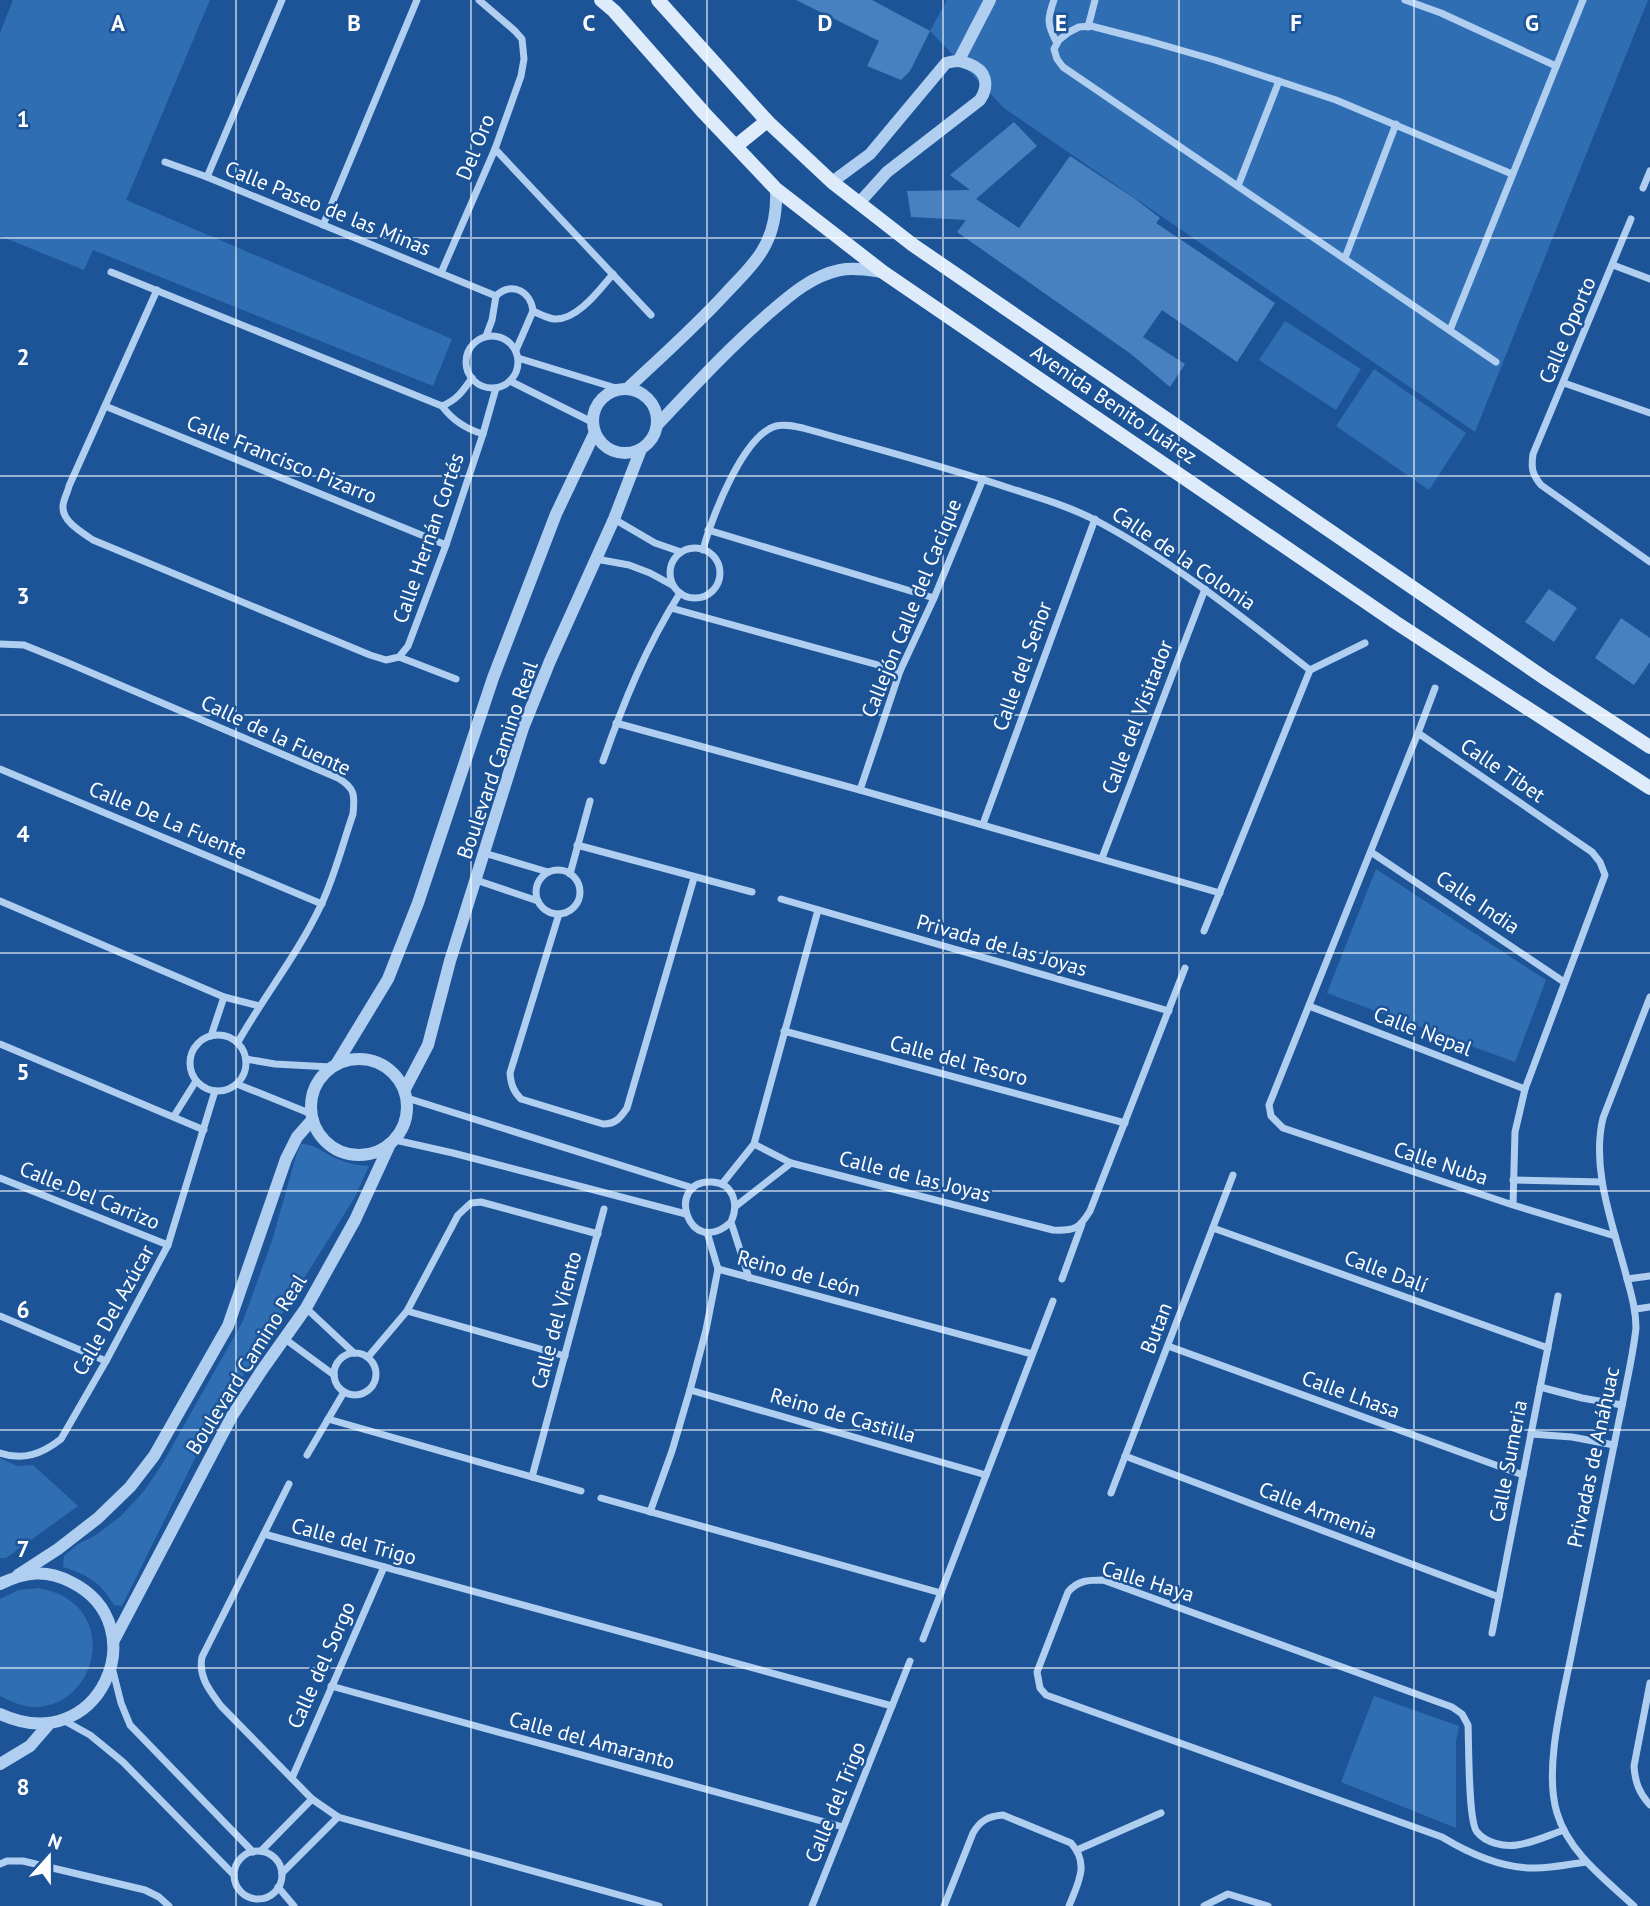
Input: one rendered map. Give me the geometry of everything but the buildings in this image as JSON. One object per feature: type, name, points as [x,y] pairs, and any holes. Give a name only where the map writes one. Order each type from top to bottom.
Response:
[{"type":"main road","name":"Avenida Benito Juárez","points":[[601,0],[776,189],[883,272],[1395,622],[1650,788]]},
{"type":"main road","name":"Avenida Benito Juárez","points":[[657,0],[767,121],[832,182],[924,253],[1546,679],[1650,747]]},
{"type":"main road","points":[[736,146],[767,121]]},
{"type":"street","name":"Calle Paseo de las Minas","points":[[282,0],[207,177],[496,296],[506,289],[520,290],[530,299],[533,311]]},
{"type":"street","points":[[323,225],[417,0]]},
{"type":"street","name":"Del Oro","points":[[441,273],[495,149],[521,76],[524,59],[522,39],[480,0]]},
{"type":"street","points":[[959,60],[990,0]]},
{"type":"street","points":[[1054,0],[1048,16],[1049,30],[1057,43]]},
{"type":"street","points":[[1087,27],[1095,0]]},
{"type":"street","points":[[1405,0],[1441,13],[1556,66]]},
{"type":"street","points":[[1450,330],[1583,0]]},
{"type":"street","points":[[1496,362],[1063,67],[1054,50],[1057,43],[1069,32],[1079,27],[1091,26],[1202,57],[1336,100],[1513,174]]},
{"type":"street","points":[[832,182],[870,154],[946,63],[959,60],[976,66],[985,75],[985,93],[980,100],[887,172],[859,203]]},
{"type":"street","points":[[1238,186],[1279,81]]},
{"type":"street","points":[[1345,258],[1396,124]]},
{"type":"street","points":[[495,149],[651,314]]},
{"type":"street","points":[[165,162],[207,177]]},
{"type":"street","points":[[1643,188],[1650,171]]},
{"type":"street","points":[[593,427],[597,404],[610,392],[623,389],[704,316],[751,266],[773,226],[777,209],[776,189]]},
{"type":"street","name":"Calle Oporto","points":[[1631,219],[1533,454],[1531,468],[1541,485],[1650,562]]},
{"type":"street","points":[[1612,265],[1650,279]]},
{"type":"street","points":[[510,381],[593,427],[606,447],[614,452],[633,453],[642,449],[652,439],[657,425],[736,342],[807,282],[841,270],[883,272]]},
{"type":"street","name":"Calle Hernán Cortés","points":[[111,272],[442,406],[462,426],[483,434],[415,630],[408,646],[399,657]]},
{"type":"street","points":[[517,354],[533,311],[552,319],[573,314],[588,302],[613,274]]},
{"type":"street","points":[[157,290],[69,486],[63,508],[66,518],[93,540],[370,655],[386,660],[399,657],[456,679]]},
{"type":"street","points":[[486,336],[503,338],[511,343],[517,354],[518,366],[510,381],[496,388],[479,384],[472,378],[466,362],[472,345],[486,336],[496,296]]},
{"type":"street","points":[[517,354],[644,395],[655,408],[657,425]]},
{"type":"street","points":[[442,406],[459,397],[472,378]]},
{"type":"street","points":[[1564,383],[1650,413]]},
{"type":"street","points":[[483,434],[496,388]]},
{"type":"street","name":"Calle Francisco Pizarro","points":[[105,406],[446,545]]},
{"type":"street","name":"Calle de la Colonia","points":[[703,550],[720,500],[753,443],[774,426],[803,428],[983,480],[1095,519],[1205,589],[1310,670]]},
{"type":"street","name":"Boulevard Camino Real","points":[[334,1065],[388,979],[418,903],[498,665],[556,514],[593,427]]},
{"type":"street","name":"Boulevard Camino Real","points":[[406,1094],[428,1045],[450,961],[523,728],[642,449]]},
{"type":"street","name":"Callejón Calle del Cacique","points":[[860,790],[900,671],[983,480]]},
{"type":"street","points":[[614,519],[647,539],[681,552]]},
{"type":"street","name":"Calle del Señor","points":[[983,824],[1095,519]]},
{"type":"street","points":[[708,530],[933,598]]},
{"type":"street","points":[[596,559],[629,565],[650,573],[673,585],[680,593],[694,598],[709,594],[718,581],[715,559],[703,550],[688,549],[681,552],[671,564],[673,585]]},
{"type":"street","name":"Calle del Visitador","points":[[1102,858],[1205,589]]},
{"type":"street","points":[[603,761],[640,664],[680,593]]},
{"type":"street","points":[[671,608],[900,671]]},
{"type":"street","points":[[1204,931],[1310,670],[1365,643]]},
{"type":"street","name":"Calle de la Fuente","points":[[0,644],[24,645],[348,784],[355,800],[354,814],[322,904],[292,957],[259,1006]]},
{"type":"street","points":[[1309,1006],[1435,688]]},
{"type":"street","points":[[617,723],[983,824],[1220,893]]},
{"type":"street","name":"Calle Tibet","points":[[1418,733],[1592,852],[1605,874],[1525,1089],[1515,1132],[1513,1205]]},
{"type":"street","name":"Calle De La Fuente","points":[[0,769],[322,904]]},
{"type":"street","points":[[569,874],[590,801]]},
{"type":"street","points":[[577,845],[751,892]]},
{"type":"street","name":"Calle India","points":[[1371,852],[1564,982]]},
{"type":"street","points":[[484,853],[548,873],[563,871],[569,874],[578,884],[579,898],[572,909],[559,914],[546,911],[538,901],[538,882],[548,873]]},
{"type":"street","points":[[559,914],[510,1073],[511,1084],[521,1099],[610,1124],[616,1122],[627,1108],[694,878]]},
{"type":"street","points":[[476,880],[538,901]]},
{"type":"street","name":"Privada de las Joyas","points":[[781,899],[1168,1011]]},
{"type":"street","points":[[0,901],[224,997],[259,1006],[237,1042]]},
{"type":"street","points":[[722,1184],[754,1144],[818,910]]},
{"type":"street","points":[[1062,1279],[1185,968]]},
{"type":"street","points":[[211,1035],[224,997]]},
{"type":"street","name":"Privadas de Anáhuac","points":[[1634,1906],[1586,1862],[1573,1845],[1558,1814],[1553,1772],[1581,1607],[1636,1328],[1636,1309],[1602,1182],[1598,1146],[1603,1118],[1650,997]]},
{"type":"street","name":"Calle Nepal","points":[[1309,1006],[1525,1089]]},
{"type":"street","name":"Calle Nuba","points":[[1309,1006],[1269,1105],[1271,1116],[1283,1128],[1615,1236]]},
{"type":"street","name":"Calle del Tesoro","points":[[784,1031],[1125,1123]]},
{"type":"street","points":[[211,1035],[230,1037],[237,1042],[246,1059],[243,1077],[230,1089],[215,1091],[204,1088],[191,1072],[191,1054],[196,1046],[211,1035]]},
{"type":"street","points":[[0,1044],[204,1130]]},
{"type":"street","points":[[352,1058],[369,1059],[384,1065],[397,1075],[406,1094],[406,1121],[393,1142],[381,1150],[365,1155],[348,1154],[332,1147],[320,1135],[311,1116],[311,1098],[321,1076],[334,1065],[352,1058]]},
{"type":"street","points":[[246,1059],[275,1064],[334,1065]]},
{"type":"street","points":[[174,1116],[196,1081]]},
{"type":"street","points":[[237,1084],[311,1116]]},
{"type":"street","name":"Calle Del Azúcar","points":[[0,1453],[26,1457],[50,1447],[61,1438],[168,1245],[215,1091]]},
{"type":"street","points":[[406,1094],[693,1188]]},
{"type":"street","name":"Boulevard Camino Real","points":[[0,1584],[58,1549],[98,1518],[130,1487],[154,1456],[228,1326],[286,1159],[311,1116]]},
{"type":"street","points":[[393,1142],[453,1153],[686,1214]]},
{"type":"street","name":"Boulevard Camino Real","points":[[113,1642],[232,1416],[306,1308],[355,1220],[393,1142]]},
{"type":"street","name":"Calle de las Joyas","points":[[754,1144],[791,1163],[1053,1230],[1067,1231],[1082,1224]]},
{"type":"street","points":[[736,1206],[791,1163]]},
{"type":"street","name":"Butan","points":[[1111,1493],[1233,1175]]},
{"type":"street","name":"Calle Del Carrizo","points":[[0,1178],[168,1245]]},
{"type":"street","name":"Calle Nuba","points":[[1513,1180],[1602,1182]]},
{"type":"street","points":[[706,1182],[722,1184],[734,1197],[736,1206],[731,1222],[724,1228],[707,1232],[694,1226],[686,1214],[685,1200],[693,1188],[706,1182]]},
{"type":"street","name":"Calle del Viento","points":[[369,1357],[407,1311],[458,1215],[471,1203],[481,1202],[598,1234],[532,1477]]},
{"type":"street","points":[[598,1234],[604,1209]]},
{"type":"street","points":[[731,1222],[750,1278]]},
{"type":"street","name":"Calle Dalí","points":[[1213,1228],[1548,1348]]},
{"type":"street","points":[[707,1232],[718,1269]]},
{"type":"street","name":"Reino de León","points":[[650,1511],[690,1390],[718,1269],[1032,1354]]},
{"type":"street","points":[[1628,1279],[1650,1276]]},
{"type":"street","name":"Calle Sumeria","points":[[1492,1633],[1558,1296]]},
{"type":"street","points":[[923,1639],[1053,1301]]},
{"type":"street","points":[[1636,1309],[1650,1307]]},
{"type":"street","points":[[285,1339],[334,1376],[339,1388],[344,1392],[358,1396],[371,1390],[377,1376],[369,1357],[355,1353],[306,1308]]},
{"type":"street","points":[[407,1311],[565,1356]]},
{"type":"street","points":[[0,1315],[106,1361]]},
{"type":"street","name":"Calle Lhasa","points":[[1168,1346],[1523,1475]]},
{"type":"street","points":[[334,1376],[337,1362],[342,1357],[355,1353]]},
{"type":"street","points":[[1540,1387],[1622,1405]]},
{"type":"street","name":"Reino de Castilla","points":[[690,1390],[986,1475]]},
{"type":"street","points":[[307,1455],[344,1392]]},
{"type":"street","points":[[328,1419],[581,1491]]},
{"type":"street","points":[[1531,1434],[1572,1437],[1614,1445]]},
{"type":"street","name":"Calle Armenia","points":[[1125,1456],[1499,1597]]},
{"type":"street","points":[[264,1534],[289,1484]]},
{"type":"street","points":[[601,1498],[941,1593]]},
{"type":"street","name":"Calle del Trigo","points":[[659,1906],[338,1816],[312,1799],[222,1706],[209,1690],[200,1667],[202,1657],[264,1534],[892,1706],[812,1906]]},
{"type":"street","name":"Calle del Sorgo","points":[[292,1778],[384,1567]]},
{"type":"street","points":[[18,1575],[40,1573],[61,1577],[81,1587],[97,1602],[108,1620],[113,1642],[112,1664],[121,1703],[130,1725],[257,1852],[275,1858],[282,1872]]},
{"type":"street","name":"Calle Haya","points":[[1564,1830],[1516,1846],[1488,1840],[1477,1832],[1472,1817],[1468,1725],[1458,1710],[1103,1580],[1088,1580],[1073,1585],[1037,1672],[1040,1688],[1046,1695],[1442,1837],[1487,1860],[1536,1868],[1586,1862]]},
{"type":"street","points":[[892,1706],[910,1661]]},
{"type":"street","points":[[0,1714],[25,1724],[50,1724],[63,1720],[80,1712],[95,1699],[106,1682],[112,1664]]},
{"type":"street","points":[[1650,1683],[1634,1766],[1640,1794],[1650,1805]]},
{"type":"street","name":"Calle del Amaranto","points":[[331,1686],[843,1827]]},
{"type":"street","points":[[63,1720],[90,1735],[113,1753],[233,1875],[238,1890],[259,1906]]},
{"type":"street","points":[[0,1764],[30,1746],[50,1724]]},
{"type":"street","points":[[233,1875],[239,1860],[246,1854],[257,1852],[312,1799]]},
{"type":"street","points":[[1077,1850],[1161,1813]]},
{"type":"street","points":[[944,1906],[979,1823],[1003,1815],[1071,1843],[1077,1850],[1082,1860],[1079,1882],[1069,1906]]},
{"type":"street","points":[[252,1899],[260,1899],[274,1893],[282,1872],[338,1816]]},
{"type":"street","points":[[0,1864],[23,1861],[145,1890],[169,1906]]},
{"type":"street","points":[[278,1887],[294,1906]]},
{"type":"street","points":[[1204,1906],[1228,1894],[1268,1906]]},
{"type":"shaded area","points":[[13,0],[210,0],[126,200],[452,339],[433,386],[93,250],[84,270],[0,236],[0,33]]},
{"type":"shaded area","points":[[947,0],[1648,0],[1475,432],[1004,108],[930,31]]},
{"type":"shaded area","points":[[1285,321],[1361,369],[1336,410],[1259,360]]},
{"type":"shaded area","points":[[1374,369],[1466,433],[1429,490],[1336,426]]},
{"type":"shaded area","points":[[1376,869],[1546,980],[1515,1062],[1327,993]]},
{"type":"shaded area","points":[[301,1144],[317,1148],[343,1161],[369,1166],[355,1197],[209,1430],[122,1606],[114,1605],[93,1581],[63,1567],[64,1556],[121,1516],[144,1491],[161,1466],[243,1321],[272,1241]]},
{"type":"shaded area","points":[[0,1458],[17,1466],[33,1465],[78,1506],[6,1558],[0,1558]]},
{"type":"shaded area","points":[[39,1588],[65,1597],[73,1603],[85,1617],[93,1650],[89,1667],[81,1682],[69,1695],[54,1704],[36,1707],[18,1704],[0,1696],[0,1599],[19,1590]]},
{"type":"shaded area","points":[[1374,1696],[1459,1726],[1456,1742],[1456,1828],[1341,1782]]}]
